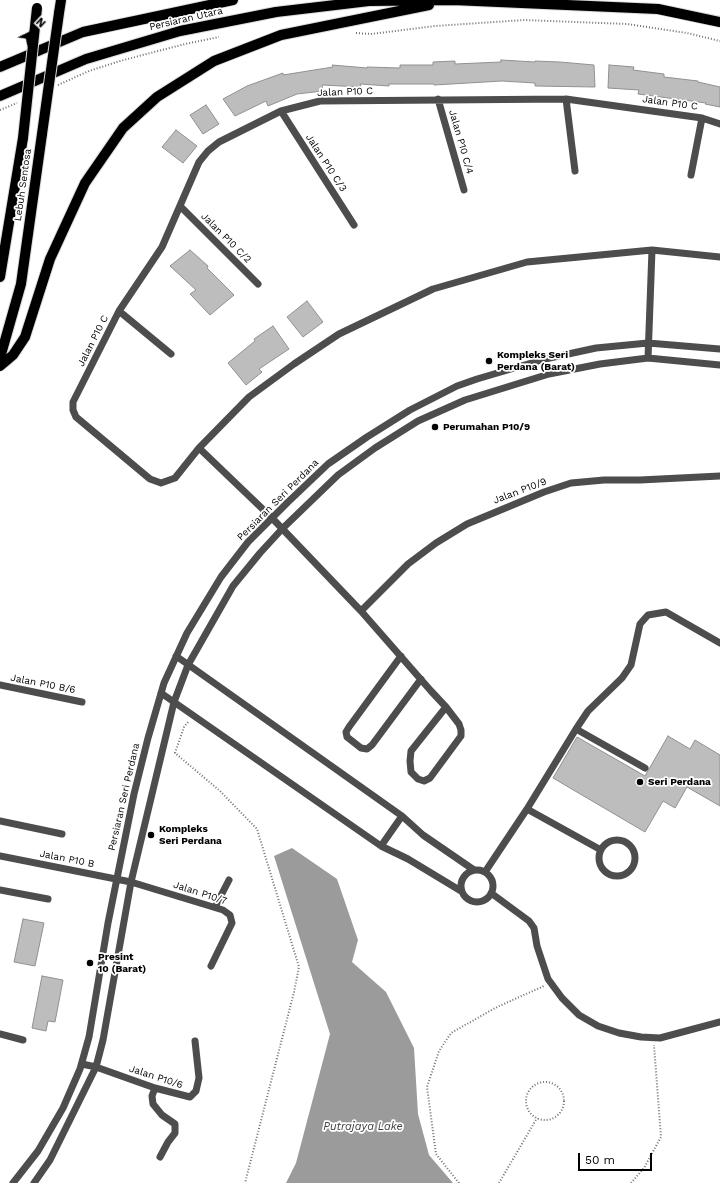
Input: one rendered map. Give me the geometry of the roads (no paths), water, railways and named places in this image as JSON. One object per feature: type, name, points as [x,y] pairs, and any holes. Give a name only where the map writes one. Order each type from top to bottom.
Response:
[{"type":"main road","name":"Lebuh Sentosa","points":[[0,358],[21,284],[60,0]]},
{"type":"main road","name":"Persiaran Utara","points":[[0,67],[83,32],[210,3],[233,0]]},
{"type":"main road","name":"Persiaran Utara","points":[[0,96],[86,59],[180,31],[276,12],[369,1],[453,0],[658,9],[720,22]]},
{"type":"main road","points":[[0,366],[13,355],[25,338],[50,259],[85,183],[123,128],[158,97],[214,61],[281,35],[453,0]]},
{"type":"main road","name":"Lebuh Sentosa","points":[[0,276],[23,138],[38,4]]},
{"type":"street","name":"Jalan P10 C","points":[[720,124],[702,118],[566,99],[320,101],[281,111],[219,142],[208,151],[199,162],[162,247],[119,311],[73,402],[73,410],[76,417],[150,479],[162,483],[175,478],[199,448],[249,397],[294,364],[339,334],[433,289],[527,262],[652,250],[720,257]]},
{"type":"street","points":[[566,99],[575,171]]},
{"type":"street","name":"Jalan P10 C/4","points":[[438,100],[464,190]]},
{"type":"street","name":"Jalan P10 C/3","points":[[281,111],[354,226]]},
{"type":"street","points":[[692,175],[702,118]]},
{"type":"street","name":"Jalan P10 C/2","points":[[180,206],[258,284]]},
{"type":"street","points":[[648,358],[652,250]]},
{"type":"street","points":[[119,311],[171,354]]},
{"type":"street","name":"Persiaran Seri Perdana","points":[[14,1183],[38,1151],[63,1108],[82,1064],[90,1037],[117,879],[138,780],[148,738],[164,683],[187,633],[221,578],[248,542],[328,464],[410,410],[457,386],[477,378],[545,359],[596,348],[648,343],[720,349]]},
{"type":"street","points":[[34,1183],[50,1160],[96,1067],[131,882],[174,702],[188,665],[233,586],[260,552],[338,475],[375,448],[418,421],[465,400],[550,374],[600,364],[648,358],[720,365]]},
{"type":"street","points":[[199,448],[272,518],[361,611],[446,707],[459,724],[461,730],[460,736],[430,778],[424,781],[418,779],[411,772],[411,751],[446,707]]},
{"type":"street","name":"Jalan P10/9","points":[[361,611],[408,564],[436,543],[467,524],[544,492],[571,484],[604,480],[640,480],[720,476]]},
{"type":"street","points":[[485,872],[527,809],[588,710],[622,678],[631,665],[640,624],[648,615],[666,612],[720,644]]},
{"type":"street","points":[[176,656],[402,816],[423,835],[474,870]]},
{"type":"street","points":[[401,656],[348,727],[346,732],[347,737],[361,748],[367,749],[372,745],[421,679]]},
{"type":"street","name":"Jalan P10 B/6","points":[[0,685],[82,702]]},
{"type":"street","points":[[161,693],[381,846],[408,859],[461,891],[466,898],[476,902],[483,901],[491,893],[493,882],[491,877],[485,872],[474,870],[466,874],[462,879],[460,886],[461,891]]},
{"type":"street","points":[[576,729],[645,768]]},
{"type":"street","points":[[527,809],[601,850]]},
{"type":"street","points":[[381,846],[402,816]]},
{"type":"street","points":[[0,821],[62,834]]},
{"type":"street","points":[[614,840],[624,841],[631,846],[636,857],[634,867],[624,875],[610,875],[605,872],[600,864],[599,855],[601,850],[609,842],[614,840]]},
{"type":"street","name":"Jalan P10 B","points":[[0,856],[131,882]]},
{"type":"street","points":[[215,907],[229,880]]},
{"type":"street","name":"Jalan P10/7","points":[[131,882],[215,907],[227,912],[230,915],[232,923],[211,966]]},
{"type":"street","points":[[0,890],[48,899]]},
{"type":"street","points":[[491,893],[529,921],[534,928],[537,946],[548,979],[562,998],[579,1015],[598,1026],[618,1033],[641,1037],[660,1038],[720,1022]]},
{"type":"street","points":[[0,1034],[23,1040]]},
{"type":"street","name":"Jalan P10/6","points":[[82,1064],[96,1067],[155,1088],[190,1097],[193,1095],[199,1084],[200,1078],[195,1041]]},
{"type":"street","points":[[155,1088],[152,1096],[152,1104],[162,1115],[175,1124],[175,1132],[160,1157]]},
{"type":"water","name":"Putrajaya Lake","points":[[292,848],[337,879],[358,940],[352,962],[386,992],[414,1048],[418,1114],[429,1155],[453,1183],[286,1183],[296,1163],[330,1034],[274,856]]},
{"type":"place","name":"Kompleks Seri Perdana (Barat)","points":[[489,361]]},
{"type":"place","name":"Perumahan P10/9","points":[[435,427]]},
{"type":"place","name":"Seri Perdana","points":[[640,782]]},
{"type":"place","name":"Kompleks Seri Perdana","points":[[151,835]]},
{"type":"place","name":"Presint 10 (Barat)","points":[[90,963]]}]
